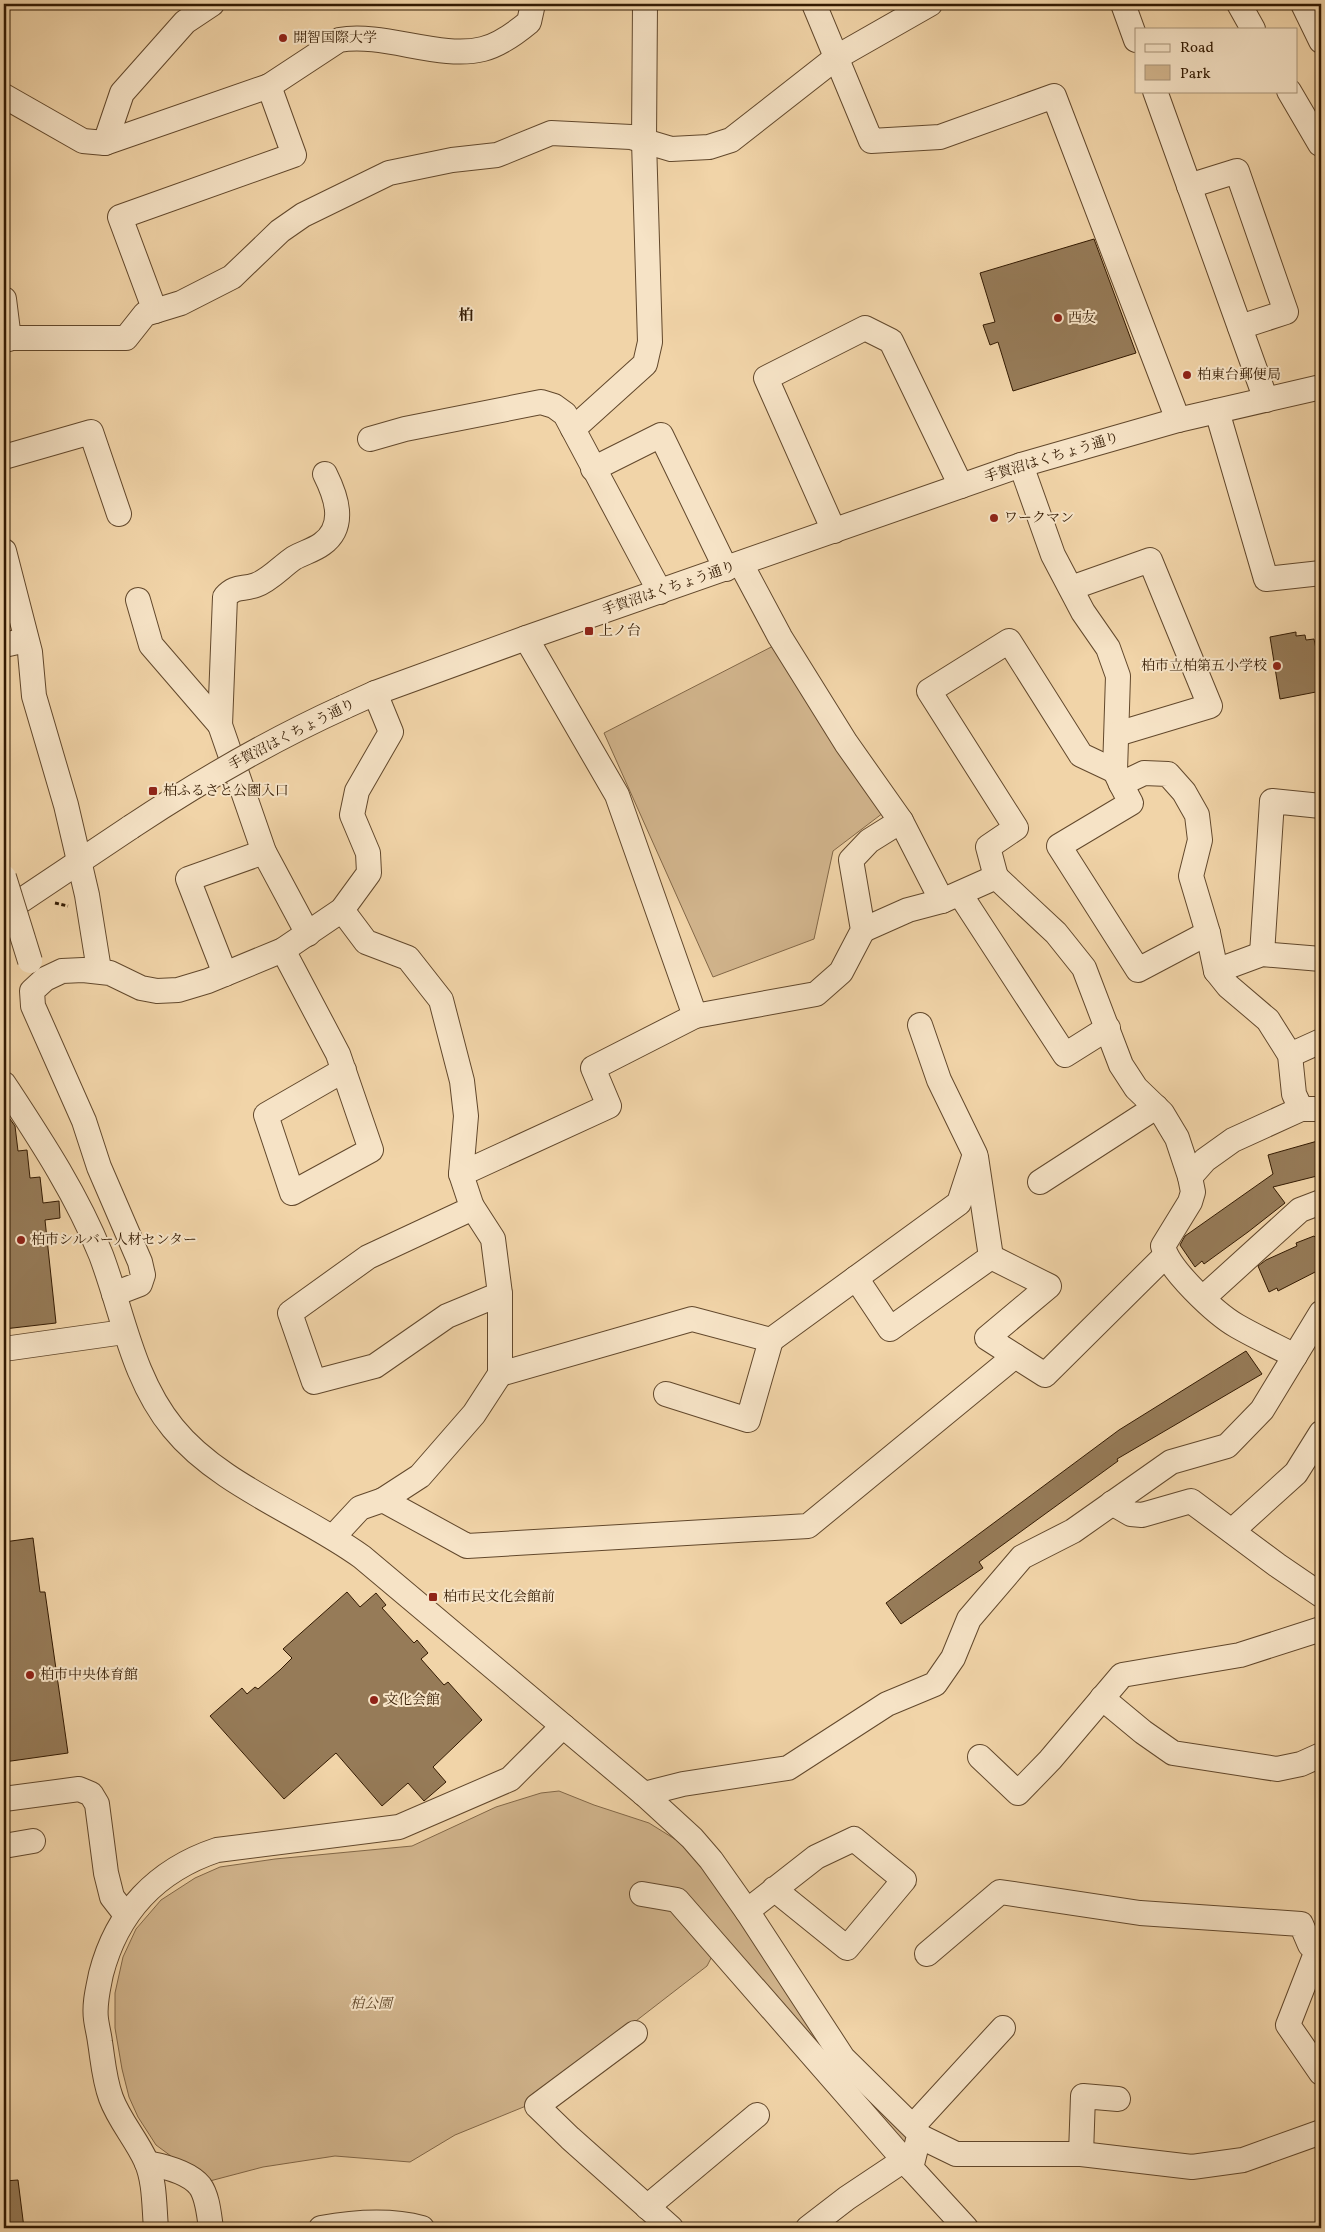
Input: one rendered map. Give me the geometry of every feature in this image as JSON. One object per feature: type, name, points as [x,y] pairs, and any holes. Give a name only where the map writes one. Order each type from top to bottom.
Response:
[{"type":"street","points":[[4,96],[84,141],[105,143],[269,86],[339,40],[348,39],[464,52],[485,49],[529,22],[533,4]]},
{"type":"street","points":[[573,429],[645,364],[650,342],[644,142],[645,4]]},
{"type":"street","points":[[814,4],[871,141],[940,137],[1054,96],[1178,420]]},
{"type":"street","points":[[4,299],[7,339],[126,338],[145,314],[181,303],[232,277],[280,231],[303,215],[388,173],[497,155],[550,133],[631,137],[671,149],[709,148],[731,140],[837,57],[930,4]]},
{"type":"street","points":[[1123,4],[1135,37]]},
{"type":"street","points":[[1239,4],[1253,28]]},
{"type":"street","points":[[1302,4],[1321,40]]},
{"type":"street","points":[[105,143],[122,93],[185,22],[202,6]]},
{"type":"street","points":[[155,311],[120,217],[294,155],[269,86]]},
{"type":"street","points":[[1155,92],[1266,400]]},
{"type":"street","points":[[1290,92],[1321,144]]},
{"type":"street","points":[[1189,186],[1237,171],[1286,312],[1240,328]]},
{"type":"street","points":[[834,531],[766,378],[865,328],[891,341],[961,486]]},
{"type":"street","name":"手賀沼はくちょう通り","points":[[4,912],[184,791],[252,753],[375,693],[526,638],[1021,465],[1178,420],[1321,387]]},
{"type":"street","points":[[370,439],[405,429],[541,402],[554,406],[565,414],[660,592]]},
{"type":"street","points":[[1217,411],[1266,579],[1321,573]]},
{"type":"street","points":[[4,457],[91,432],[119,514]]},
{"type":"street","points":[[593,469],[661,435],[733,566],[846,743],[951,898],[1065,1055],[1108,1028]]},
{"type":"street","points":[[1021,465],[1053,555],[1084,612],[1108,648],[1118,676],[1118,777],[1131,803],[1059,846],[1138,970],[1208,932]]},
{"type":"street","points":[[308,934],[264,852],[220,725],[225,598],[232,589],[257,584],[294,558],[322,544],[335,529],[338,514],[336,496],[325,474]]},
{"type":"street","points":[[4,551],[26,640],[34,696],[66,806],[87,895],[99,970]]},
{"type":"street","points":[[1071,588],[1150,560],[1210,706],[1117,734]]},
{"type":"street","points":[[138,600],[151,645],[220,725]]},
{"type":"street","points":[[526,638],[617,795],[695,1016]]},
{"type":"street","points":[[4,646],[26,640]]},
{"type":"street","points":[[1190,1177],[1205,1160],[1233,1140],[1311,1109],[1294,1094],[1290,1077],[1290,1055],[1268,1020],[1228,986],[1216,971],[1208,932],[1191,876],[1200,840],[1197,816],[1184,792],[1168,774],[1144,773],[1118,777],[1080,755],[1009,641],[929,691],[1016,828],[988,847],[996,877],[1056,933],[1084,968],[1121,1065],[1136,1088],[1162,1113],[1176,1138],[1190,1177],[1193,1192],[1190,1202],[1163,1246],[1165,1256],[1203,1298],[1235,1325],[1295,1356]]},
{"type":"street","points":[[32,991],[45,979],[62,971],[99,970],[142,988],[157,991],[178,990],[225,974],[283,950],[342,910],[369,873],[368,853],[352,815],[357,791],[391,732],[375,693]]},
{"type":"street","points":[[1262,954],[1272,801],[1321,806]]},
{"type":"street","points":[[461,1174],[609,1106],[594,1068],[695,1016],[816,994],[841,972],[863,930],[850,860],[869,841],[900,821]]},
{"type":"street","points":[[225,974],[188,879],[264,852]]},
{"type":"street","points":[[4,877],[30,961],[33,1006],[84,1121],[99,1167],[140,1262],[143,1275],[140,1284],[114,1294]]},
{"type":"street","points":[[863,930],[908,910],[951,898],[996,877]]},
{"type":"street","points":[[334,1536],[360,1508],[383,1500],[420,1476],[474,1414],[500,1374],[500,1294],[493,1239],[473,1208],[461,1174],[466,1116],[462,1081],[441,1000],[408,958],[366,942],[342,910]]},
{"type":"street","points":[[283,950],[338,1054],[344,1070],[371,1150],[292,1193],[266,1115],[344,1070]]},
{"type":"street","points":[[1216,971],[1262,954],[1321,959]]},
{"type":"street","points":[[920,1025],[939,1080],[975,1154],[991,1257]]},
{"type":"street","points":[[1290,1055],[1321,1041]]},
{"type":"street","points":[[4,1084],[67,1181],[101,1255],[124,1332],[155,1402],[172,1427],[206,1459],[246,1487],[334,1536],[403,1590],[644,1794],[703,1849],[747,1911],[843,2058],[916,2131],[956,2154],[1081,2154],[1192,2167],[1243,2160],[1321,2132]]},
{"type":"street","points":[[1040,1182],[1156,1107]]},
{"type":"street","points":[[666,1394],[748,1420],[771,1340],[959,1203],[975,1154]]},
{"type":"street","points":[[1203,1298],[1300,1210],[1321,1202]]},
{"type":"street","points":[[473,1208],[368,1257],[290,1313],[314,1382],[375,1366],[447,1316],[500,1294]]},
{"type":"street","points":[[991,1257],[1049,1286],[987,1338],[1045,1375],[1165,1256]]},
{"type":"street","points":[[856,1278],[890,1329],[991,1257]]},
{"type":"street","points":[[644,1794],[683,1784],[788,1768],[887,1704],[935,1684],[953,1658],[968,1619],[1022,1557],[1073,1531],[1171,1462],[1227,1446],[1262,1410],[1321,1313]]},
{"type":"street","points":[[500,1374],[692,1319],[771,1340]]},
{"type":"street","points":[[4,1349],[124,1332]]},
{"type":"street","points":[[383,1500],[467,1546],[808,1526],[1015,1356]]},
{"type":"street","points":[[1232,1531],[1296,1473],[1321,1433]]},
{"type":"street","points":[[1112,1503],[1132,1514],[1142,1515],[1191,1502],[1321,1595]]},
{"type":"street","points":[[980,1757],[1018,1794],[1050,1760],[1122,1675],[1240,1655],[1321,1629]]},
{"type":"street","points":[[1102,1698],[1143,1732],[1173,1753],[1277,1769],[1301,1764],[1321,1755]]},
{"type":"street","points":[[156,2228],[152,2180],[147,2163],[111,2098],[103,2068],[96,2018],[96,1996],[106,1954],[112,1939],[126,1915],[164,1876],[202,1855],[217,1850],[399,1827],[447,1807],[510,1779],[563,1726]]},
{"type":"street","points":[[4,1799],[79,1789],[91,1794],[96,1804],[106,1872],[112,1897],[126,1915]]},
{"type":"street","points":[[747,1911],[774,1889],[816,1857],[854,1839],[904,1880],[847,1948],[774,1889]]},
{"type":"street","points":[[4,1846],[34,1842]]},
{"type":"street","points":[[927,1954],[1000,1892],[1140,1913],[1302,1924],[1310,1945],[1320,1949],[1288,2025],[1321,2073]]},
{"type":"street","points":[[642,1894],[677,1900],[966,2228]]},
{"type":"street","points":[[808,2228],[847,2198],[908,2164],[916,2131],[1003,2028]]},
{"type":"street","points":[[634,2032],[538,2106],[570,2138],[671,2228]]},
{"type":"street","points":[[1081,2154],[1084,2096],[1118,2099]]},
{"type":"street","points":[[647,2207],[757,2115]]},
{"type":"street","points":[[147,2163],[174,2169],[200,2186],[207,2205],[211,2228]]},
{"type":"street","points":[[321,2228],[344,2224],[380,2222],[422,2228]]},
{"type":"green space","points":[[779,643],[883,813],[833,851],[814,939],[713,977],[604,733]]},
{"type":"green space","name":"柏公園","points":[[559,1791],[649,1823],[678,1841],[709,1874],[837,2069],[907,2137],[905,2149],[721,1939],[707,1966],[526,2106],[455,2135],[410,2162],[335,2156],[263,2167],[206,2182],[156,2145],[138,2117],[129,2097],[115,2028],[115,1993],[123,1957],[136,1929],[161,1900],[195,1878],[220,1867],[275,1859],[412,1846],[496,1807],[541,1793]]},
{"type":"building","points":[[1094,239],[1136,353],[1013,391],[998,342],[990,345],[983,325],[995,322],[980,273]]},
{"type":"building","points":[[1296,632],[1296,636],[1305,635],[1306,640],[1314,639],[1317,654],[1321,654],[1321,691],[1280,699],[1270,637]]},
{"type":"building","name":"柏市シルバー人材センター","points":[[4,1119],[10,1119],[15,1126],[18,1151],[27,1150],[30,1178],[40,1177],[43,1203],[59,1201],[60,1218],[45,1220],[56,1323],[4,1329]]},
{"type":"building","points":[[1321,1140],[1321,1175],[1273,1187],[1285,1203],[1204,1264],[1202,1261],[1195,1267],[1180,1245],[1185,1236],[1273,1174],[1268,1155]]},
{"type":"building","points":[[1314,1236],[1316,1238],[1321,1236],[1321,1269],[1278,1291],[1277,1288],[1269,1292],[1258,1266],[1266,1260],[1297,1246],[1296,1243]]},
{"type":"building","points":[[1246,1351],[1262,1374],[1117,1459],[1118,1461],[979,1562],[983,1568],[901,1624],[886,1603],[1119,1430]]},
{"type":"building","name":"柏市中央体育館","points":[[33,1538],[40,1592],[45,1592],[68,1753],[4,1762],[4,1542]]},
{"type":"building","points":[[347,1592],[360,1607],[376,1593],[386,1605],[382,1608],[414,1643],[417,1640],[428,1653],[421,1659],[444,1685],[448,1682],[482,1720],[433,1767],[446,1782],[424,1801],[408,1783],[382,1806],[336,1753],[284,1799],[210,1716],[242,1688],[247,1694],[255,1687],[258,1689],[280,1670],[292,1658],[283,1649]]},
{"type":"building","points":[[18,2180],[24,2228],[4,2228],[4,2181]]},
{"type":"place","name":"開智国際大学","points":[[283,38]]},
{"type":"place","name":"西友","points":[[1058,318]]},
{"type":"place","name":"柏東台郵便局","points":[[1187,375]]},
{"type":"place","name":"ワークマン","points":[[994,518]]},
{"type":"place","name":"上ノ台","points":[[589,631]]},
{"type":"place","name":"柏市立柏第五小学校","points":[[1277,666]]},
{"type":"place","name":"柏ふるさと公園入口","points":[[153,791]]},
{"type":"place","name":"柏市シルバー人材センター","points":[[21,1240]]},
{"type":"place","name":"柏市民文化会館前","points":[[433,1597]]},
{"type":"place","name":"柏市中央体育館","points":[[30,1675]]},
{"type":"place","name":"文化会館","points":[[374,1700]]},
{"type":"district","name":"柏","points":[[466,316]]}]
